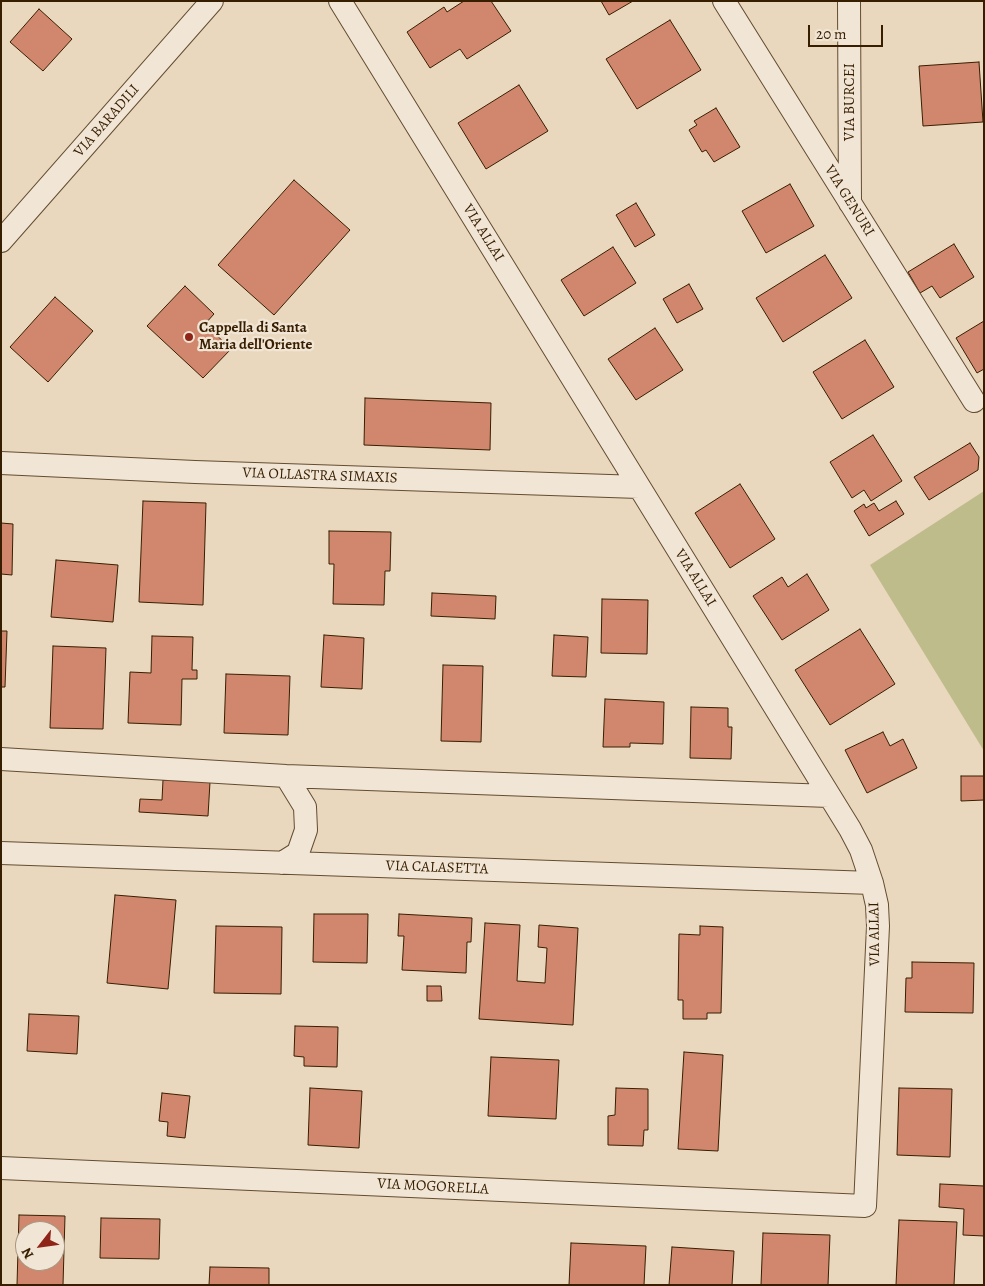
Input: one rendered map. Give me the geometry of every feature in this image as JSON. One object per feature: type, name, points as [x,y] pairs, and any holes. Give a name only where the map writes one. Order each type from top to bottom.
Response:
[{"type":"street","name":"VIA BARADILI","points":[[1,241],[212,1]]},
{"type":"street","name":"VIA ALLAI","points":[[340,1],[861,850],[877,905],[878,926],[865,1206]]},
{"type":"street","name":"VIA GENURI","points":[[724,1],[974,401]]},
{"type":"street","name":"VIA BURCEI","points":[[849,1],[850,203]]},
{"type":"street","name":"VIA OLLASTRA SIMAXIS","points":[[1,463],[204,472],[639,486]]},
{"type":"street","points":[[1,759],[286,776],[829,796]]},
{"type":"street","points":[[282,863],[298,853],[306,830],[305,807],[286,776]]},
{"type":"street","name":"VIA CALASETTA","points":[[1,854],[872,883]]},
{"type":"street","name":"VIA MOGORELLA","points":[[1,1168],[865,1206]]},
{"type":"shaded area","points":[[984,491],[984,751],[870,565]]},
{"type":"building","points":[[464,1],[491,1],[511,31],[467,59],[460,49],[430,68],[407,32],[444,7],[447,12]]},
{"type":"building","points":[[601,1],[633,1],[609,15]]},
{"type":"building","points":[[39,9],[72,39],[43,71],[10,42]]},
{"type":"building","points":[[670,20],[701,70],[637,109],[606,59]]},
{"type":"building","points":[[979,62],[983,122],[923,126],[919,66]]},
{"type":"building","points":[[519,85],[548,131],[486,169],[458,123]]},
{"type":"building","points":[[716,108],[740,147],[714,162],[706,150],[702,152],[689,130],[697,125],[694,121]]},
{"type":"building","points":[[294,180],[350,230],[274,315],[218,265]]},
{"type":"building","points":[[790,184],[814,226],[766,253],[742,211]]},
{"type":"building","points":[[636,203],[655,235],[635,247],[616,215]]},
{"type":"building","points":[[954,244],[974,277],[940,298],[932,286],[920,293],[908,272]]},
{"type":"building","points":[[613,247],[636,283],[584,316],[561,280]]},
{"type":"building","points":[[825,255],[852,298],[783,342],[756,298]]},
{"type":"building","points":[[689,284],[703,309],[677,323],[663,299]]},
{"type":"building","name":"Cappella di Santa Maria dell'Oriente","points":[[185,286],[214,314],[205,324],[231,349],[203,378],[147,326]]},
{"type":"building","points":[[55,297],[93,331],[48,382],[10,347]]},
{"type":"building","points":[[984,321],[984,369],[977,373],[956,338]]},
{"type":"building","points":[[655,328],[683,370],[636,400],[608,359]]},
{"type":"building","points":[[865,340],[894,387],[842,419],[813,372]]},
{"type":"building","points":[[365,398],[491,403],[490,450],[364,445]]},
{"type":"building","points":[[873,435],[902,481],[871,501],[864,490],[852,498],[830,462]]},
{"type":"building","points":[[970,443],[979,457],[978,470],[929,500],[914,477]]},
{"type":"building","points":[[740,484],[775,539],[730,568],[695,513]]},
{"type":"building","points":[[143,501],[206,503],[203,605],[139,602]]},
{"type":"building","points":[[896,501],[904,514],[869,536],[854,511],[864,504],[866,508],[874,503],[879,511]]},
{"type":"building","points":[[1,523],[13,524],[12,575],[1,574]]},
{"type":"building","points":[[329,531],[391,532],[390,571],[385,571],[384,605],[333,604],[334,564],[329,564]]},
{"type":"building","points":[[56,560],[118,565],[113,622],[51,617]]},
{"type":"building","points":[[807,574],[829,610],[782,640],[753,596],[782,577],[788,587]]},
{"type":"building","points":[[432,593],[496,596],[495,619],[431,616]]},
{"type":"building","points":[[602,599],[648,600],[647,654],[601,653]]},
{"type":"building","points":[[860,629],[895,684],[830,725],[795,670]]},
{"type":"building","points":[[1,631],[7,631],[5,687],[1,687]]},
{"type":"building","points":[[324,635],[364,638],[362,689],[321,687]]},
{"type":"building","points":[[554,635],[588,637],[586,677],[552,676]]},
{"type":"building","points":[[152,636],[193,637],[192,670],[197,670],[197,679],[182,679],[181,725],[128,723],[130,672],[151,673]]},
{"type":"building","points":[[53,646],[106,648],[103,729],[50,728]]},
{"type":"building","points":[[443,665],[483,666],[481,742],[441,741]]},
{"type":"building","points":[[226,674],[290,676],[288,735],[224,733]]},
{"type":"building","points":[[605,699],[664,702],[663,744],[630,743],[630,747],[603,747]]},
{"type":"building","points":[[691,707],[728,708],[728,727],[732,727],[731,759],[690,758]]},
{"type":"building","points":[[883,732],[890,746],[903,739],[917,768],[867,793],[845,750]]},
{"type":"building","points":[[961,776],[984,776],[984,800],[961,801]]},
{"type":"building","points":[[163,780],[210,782],[208,816],[139,812],[140,799],[162,800]]},
{"type":"building","points":[[115,895],[176,900],[168,989],[107,983]]},
{"type":"building","points":[[314,914],[368,914],[367,963],[313,962]]},
{"type":"building","points":[[399,914],[472,918],[471,942],[467,942],[466,973],[402,970],[404,936],[398,936]]},
{"type":"building","points":[[485,923],[520,925],[517,981],[545,983],[547,948],[538,947],[539,925],[578,928],[573,1025],[479,1019]]},
{"type":"building","points":[[216,926],[282,927],[281,994],[214,993]]},
{"type":"building","points":[[700,926],[723,927],[721,1013],[707,1013],[707,1019],[683,1019],[683,1000],[678,1000],[679,934],[700,935]]},
{"type":"building","points":[[912,962],[974,963],[973,1013],[905,1012],[906,978],[912,978]]},
{"type":"building","points":[[427,986],[441,986],[442,1001],[427,1001]]},
{"type":"building","points":[[29,1014],[79,1016],[77,1054],[27,1051]]},
{"type":"building","points":[[295,1026],[338,1027],[337,1067],[304,1066],[304,1057],[294,1056]]},
{"type":"building","points":[[684,1052],[723,1055],[718,1151],[678,1149]]},
{"type":"building","points":[[491,1057],[559,1060],[556,1119],[488,1116]]},
{"type":"building","points":[[310,1088],[362,1091],[359,1148],[308,1145]]},
{"type":"building","points":[[616,1088],[648,1089],[648,1130],[644,1130],[643,1146],[608,1145],[608,1116],[615,1115]]},
{"type":"building","points":[[899,1088],[952,1089],[950,1157],[897,1155]]},
{"type":"building","points":[[162,1093],[190,1096],[185,1138],[167,1136],[168,1122],[159,1121]]},
{"type":"building","points":[[940,1184],[984,1186],[984,1236],[963,1235],[964,1209],[939,1207]]},
{"type":"building","points":[[19,1215],[65,1216],[65,1221],[19,1221]]},
{"type":"building","points":[[101,1218],[160,1219],[159,1259],[100,1258]]},
{"type":"building","points":[[899,1220],[957,1222],[954,1285],[896,1285]]},
{"type":"building","points":[[763,1233],[830,1235],[828,1285],[761,1285]]},
{"type":"building","points":[[571,1243],[646,1246],[644,1285],[569,1285]]},
{"type":"building","points":[[672,1247],[734,1251],[732,1285],[669,1285]]},
{"type":"building","points":[[210,1267],[269,1268],[269,1285],[209,1285]]},
{"type":"building","points":[[17,1271],[63,1271],[63,1285],[17,1285]]},
{"type":"place","name":"Cappella di Santa Maria dell'Oriente","points":[[189,337]]}]
